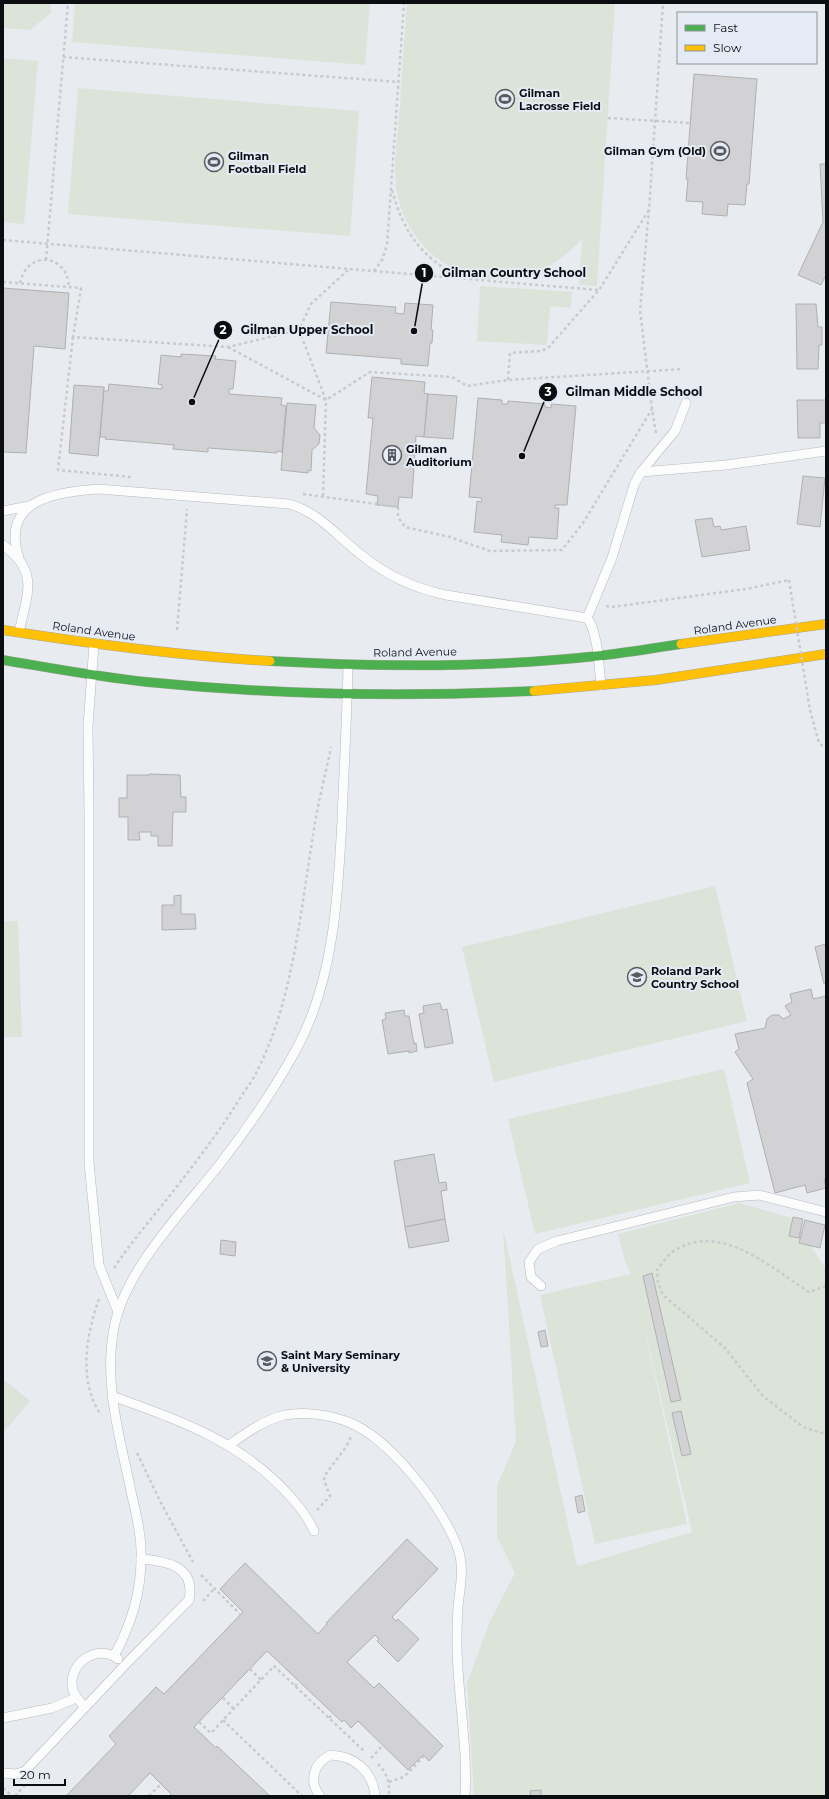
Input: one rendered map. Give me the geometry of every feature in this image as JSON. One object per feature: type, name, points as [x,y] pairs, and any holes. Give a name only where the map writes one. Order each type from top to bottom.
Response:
[{"type":"main road","name":"Roland Avenue","points":[[3,630],[94,644],[214,658],[348,665],[450,664],[597,656],[826,624]]},
{"type":"main road","points":[[3,660],[90,675],[200,687],[347,695],[413,696],[601,686],[826,654]]},
{"type":"lane","points":[[587,618],[612,558],[632,491],[641,472],[675,430],[686,403]]},
{"type":"lane","points":[[641,472],[726,465],[826,451]]},
{"type":"lane","points":[[3,511],[29,506],[44,499],[67,492],[98,489],[268,502],[299,507],[310,512],[321,520],[360,554],[383,571],[404,583],[424,590],[454,596],[587,618]]},
{"type":"lane","points":[[19,632],[28,584],[26,569],[19,558],[15,547],[14,531],[20,514],[29,506]]},
{"type":"lane","points":[[3,546],[19,558]]},
{"type":"lane","points":[[587,618],[592,627],[601,686]]},
{"type":"lane","points":[[94,644],[90,675],[88,726],[89,1163],[99,1265],[118,1312]]},
{"type":"lane","points":[[114,1656],[123,1640],[132,1614],[139,1581],[141,1559],[137,1516],[112,1396],[110,1363],[113,1328],[118,1312],[137,1271],[152,1248],[222,1161],[276,1084],[298,1046],[315,1005],[327,956],[335,913],[340,843],[348,665]]},
{"type":"lane","points":[[541,1286],[531,1277],[528,1262],[538,1249],[558,1241],[734,1197],[759,1195],[826,1212]]},
{"type":"lane","points":[[112,1396],[176,1420],[229,1445],[269,1475],[284,1490],[304,1512],[314,1531]]},
{"type":"lane","points":[[229,1445],[252,1430],[285,1415],[304,1414],[348,1422],[364,1430],[382,1444],[420,1485],[436,1506],[454,1540],[459,1553],[461,1569],[457,1650],[465,1764],[465,1796]]},
{"type":"lane","points":[[3,1772],[15,1774],[24,1772],[189,1600],[191,1591],[190,1581],[184,1573],[176,1567],[154,1560],[141,1559]]},
{"type":"lane","points":[[85,1707],[76,1698],[72,1689],[74,1670],[79,1662],[87,1656],[96,1653],[105,1653],[114,1656],[125,1665]]},
{"type":"lane","points":[[3,1718],[52,1708],[76,1698]]},
{"type":"lane","points":[[320,1796],[314,1786],[313,1778],[315,1770],[319,1763],[331,1755],[349,1758],[359,1765],[369,1775],[374,1785],[376,1796]]},
{"type":"path","points":[[46,260],[68,3]]},
{"type":"path","points":[[374,272],[382,260],[387,245],[404,3]]},
{"type":"path","points":[[659,449],[652,409],[640,311],[649,210],[663,3]]},
{"type":"path","points":[[63,57],[399,82]]},
{"type":"path","points":[[608,118],[690,123]]},
{"type":"path","points":[[391,188],[401,220],[420,248],[443,269],[462,279]]},
{"type":"path","points":[[508,380],[510,353],[540,351],[548,348],[599,290],[649,210]]},
{"type":"path","points":[[3,240],[599,290]]},
{"type":"path","points":[[20,283],[24,271],[28,266],[40,260],[46,260],[53,261],[63,269],[67,274],[69,287]]},
{"type":"path","points":[[323,497],[326,400],[299,330],[311,304],[348,270]]},
{"type":"path","points":[[3,282],[81,288],[73,337],[58,470],[136,477]]},
{"type":"path","points":[[73,337],[228,347],[299,330]]},
{"type":"path","points":[[228,347],[326,400]]},
{"type":"path","points":[[326,400],[370,372],[452,377],[467,386],[508,380],[683,369]]},
{"type":"path","points":[[302,494],[398,507],[398,517],[405,527],[450,537],[490,551],[562,550],[583,523],[652,409]]},
{"type":"path","points":[[177,630],[188,495]]},
{"type":"path","points":[[594,603],[612,607],[746,589],[789,580],[810,710],[819,743],[826,749]]},
{"type":"path","points":[[113,1270],[229,1116],[256,1074],[269,1046],[284,997],[292,960],[318,805],[331,746]]},
{"type":"path","points":[[826,1286],[809,1292],[752,1254],[731,1245],[714,1242],[692,1243],[670,1253],[657,1270],[658,1283],[663,1295],[725,1348],[763,1396],[803,1427],[821,1433],[826,1433]]},
{"type":"path","points":[[101,1294],[92,1318],[88,1340],[87,1376],[94,1404],[106,1420]]},
{"type":"path","points":[[320,1508],[330,1496],[324,1480],[325,1475],[346,1447],[353,1433]]},
{"type":"path","points":[[135,1450],[161,1503],[194,1564]]},
{"type":"path","points":[[197,1570],[240,1614]]},
{"type":"path","points":[[199,1722],[211,1733],[274,1666],[383,1769],[389,1782],[389,1796]]},
{"type":"path","points":[[250,1669],[261,1680]]},
{"type":"path","points":[[295,1686],[299,1681]]},
{"type":"path","points":[[222,1698],[234,1709]]},
{"type":"path","points":[[329,1718],[333,1714]]},
{"type":"path","points":[[223,1720],[302,1796]]},
{"type":"path","points":[[371,1758],[383,1745]]},
{"type":"path","points":[[389,1782],[404,1777],[424,1756]]},
{"type":"path","points":[[149,1796],[161,1784]]},
{"type":"path","points":[[3,1788],[12,1796]]},
{"type":"shaded area","points":[[3,3],[51,3],[51,13],[30,30],[3,28]]},
{"type":"shaded area","points":[[75,3],[370,3],[365,65],[72,42]]},
{"type":"shaded area","points":[[407,3],[615,3],[597,286],[579,285],[582,239],[560,259],[537,272],[512,279],[497,279],[482,278],[466,274],[451,267],[437,258],[414,234],[406,220],[400,204],[395,178]]},
{"type":"shaded area","points":[[3,58],[38,61],[24,224],[3,222]]},
{"type":"shaded area","name":"Gilman Football Field","points":[[78,88],[359,111],[350,236],[68,214]]},
{"type":"shaded area","points":[[480,286],[572,292],[571,308],[550,306],[547,345],[477,341]]},
{"type":"shaded area","points":[[715,886],[747,1021],[494,1082],[462,947]]},
{"type":"shaded area","points":[[3,921],[18,921],[22,1037],[3,1037]]},
{"type":"shaded area","points":[[724,1069],[750,1183],[535,1234],[508,1119]]},
{"type":"shaded area","points":[[739,1203],[792,1218],[826,1269],[826,1796],[474,1796],[467,1683],[490,1621],[515,1573],[497,1537],[497,1486],[516,1441],[503,1228],[577,1566],[692,1532],[641,1313],[687,1524],[595,1544],[540,1295],[631,1274],[625,1261],[618,1234]]},
{"type":"shaded area","points":[[3,1379],[30,1401],[3,1433]]},
{"type":"building","name":"Gilman Gym (Old)","points":[[694,74],[757,79],[749,184],[747,184],[745,205],[728,204],[727,216],[702,214],[703,202],[686,201],[688,179],[686,179]]},
{"type":"building","points":[[820,164],[826,164],[826,275],[821,285],[798,275],[823,222]]},
{"type":"building","points":[[3,288],[69,293],[65,349],[34,346],[26,453],[3,452]]},
{"type":"building","points":[[331,302],[396,307],[395,313],[404,314],[405,303],[433,305],[431,330],[433,330],[432,343],[430,343],[428,366],[401,364],[401,359],[326,353]]},
{"type":"building","points":[[796,304],[816,304],[818,327],[822,327],[822,345],[819,345],[818,369],[797,369]]},
{"type":"building","points":[[181,354],[216,356],[215,359],[236,361],[233,389],[229,389],[229,394],[282,398],[281,405],[286,406],[282,452],[277,451],[277,453],[208,448],[208,452],[173,449],[174,445],[105,439],[106,437],[100,437],[104,391],[108,391],[109,384],[162,389],[162,385],[158,384],[161,355],[181,357]]},
{"type":"building","name":"Gilman Auditorium","points":[[372,377],[425,382],[424,393],[428,394],[424,437],[416,436],[412,498],[399,497],[398,507],[377,505],[378,496],[366,494],[373,418],[368,418]]},
{"type":"building","points":[[74,385],[104,387],[98,456],[69,453]]},
{"type":"building","points":[[428,394],[457,396],[453,439],[424,437]]},
{"type":"building","points":[[478,398],[502,400],[502,404],[508,404],[508,401],[545,404],[545,407],[551,408],[551,404],[576,406],[567,505],[555,505],[555,508],[559,508],[557,539],[529,537],[528,545],[501,542],[502,535],[474,532],[477,501],[481,502],[482,498],[469,497]]},
{"type":"building","points":[[797,400],[826,400],[826,423],[820,423],[820,438],[798,438]]},
{"type":"building","points":[[287,403],[316,405],[314,428],[320,435],[319,444],[312,450],[311,471],[308,470],[308,473],[281,470]]},
{"type":"building","points":[[803,476],[825,478],[820,527],[797,524]]},
{"type":"building","points":[[712,518],[714,527],[720,526],[721,530],[746,526],[750,550],[702,557],[695,520]]},
{"type":"building","points":[[127,775],[180,775],[181,797],[186,797],[186,812],[173,812],[172,846],[158,846],[158,836],[151,836],[151,832],[139,832],[140,840],[128,840],[128,817],[119,817],[119,798],[127,798]]},
{"type":"building","points":[[181,895],[181,914],[195,914],[196,929],[162,930],[162,905],[174,905],[174,896]]},
{"type":"building","points":[[826,944],[826,983],[824,984],[815,947]]},
{"type":"building","points":[[811,989],[813,999],[826,996],[826,1179],[824,1179],[826,1188],[807,1193],[805,1185],[775,1193],[747,1083],[753,1079],[735,1052],[739,1049],[735,1034],[765,1028],[767,1019],[772,1015],[779,1015],[783,1019],[791,1015],[785,1006],[792,1002],[790,994]]},
{"type":"building","points":[[440,1003],[442,1010],[447,1009],[453,1043],[425,1048],[419,1014],[424,1013],[423,1006]]},
{"type":"building","points":[[404,1010],[405,1016],[409,1016],[414,1044],[416,1043],[417,1051],[388,1054],[382,1020],[386,1019],[385,1013]]},
{"type":"building","points":[[434,1154],[439,1183],[446,1182],[447,1190],[441,1191],[445,1219],[405,1227],[394,1161]]},
{"type":"building","points":[[793,1217],[803,1219],[799,1238],[789,1236]]},
{"type":"building","points":[[445,1219],[449,1241],[409,1248],[405,1227]]},
{"type":"building","points":[[805,1220],[825,1225],[820,1248],[799,1243]]},
{"type":"building","points":[[221,1240],[236,1242],[235,1256],[220,1254]]},
{"type":"building","points":[[652,1273],[681,1400],[671,1402],[643,1276]]},
{"type":"building","points":[[545,1330],[548,1346],[541,1347],[538,1332]]},
{"type":"building","points":[[681,1411],[691,1454],[682,1456],[672,1413]]},
{"type":"building","points":[[582,1495],[585,1511],[578,1513],[575,1497]]},
{"type":"building","points":[[407,1539],[438,1569],[392,1617],[396,1621],[398,1619],[419,1639],[398,1662],[377,1641],[379,1639],[375,1635],[347,1662],[374,1688],[379,1683],[443,1746],[429,1761],[423,1755],[408,1770],[358,1721],[351,1728],[344,1720],[342,1722],[267,1651],[194,1727],[216,1748],[217,1746],[270,1796],[171,1796],[171,1794],[150,1773],[128,1796],[66,1796],[116,1744],[109,1736],[156,1687],[164,1694],[243,1612],[220,1589],[245,1563],[318,1634],[327,1624],[326,1623]]},
{"type":"building","points":[[541,1790],[541,1796],[531,1796],[530,1791]]},
{"type":"traffic: fast","points":[[270,661],[392,665],[516,663],[597,656],[681,644]]},
{"type":"traffic: fast","points":[[3,660],[129,680],[243,690],[340,694],[437,694],[534,691]]},
{"type":"traffic: slow","points":[[681,644],[826,624]]},
{"type":"traffic: slow","points":[[3,630],[136,649],[270,661]]},
{"type":"traffic: slow","points":[[534,691],[656,680],[826,654]]},
{"type":"place","name":"Gilman Lacrosse Field","points":[[505,99]]},
{"type":"place","name":"Gilman Gym (Old)","points":[[720,151]]},
{"type":"place","name":"Gilman Football Field","points":[[214,162]]},
{"type":"place","name":"Gilman Country School","points":[[414,331]]},
{"type":"place","name":"Gilman Upper School","points":[[192,402]]},
{"type":"place","name":"Gilman Auditorium","points":[[392,455]]},
{"type":"place","name":"Gilman Middle School","points":[[522,456]]},
{"type":"place","name":"Roland Park Country School","points":[[637,977]]},
{"type":"place","name":"Saint Mary Seminary & University","points":[[267,1361]]}]
